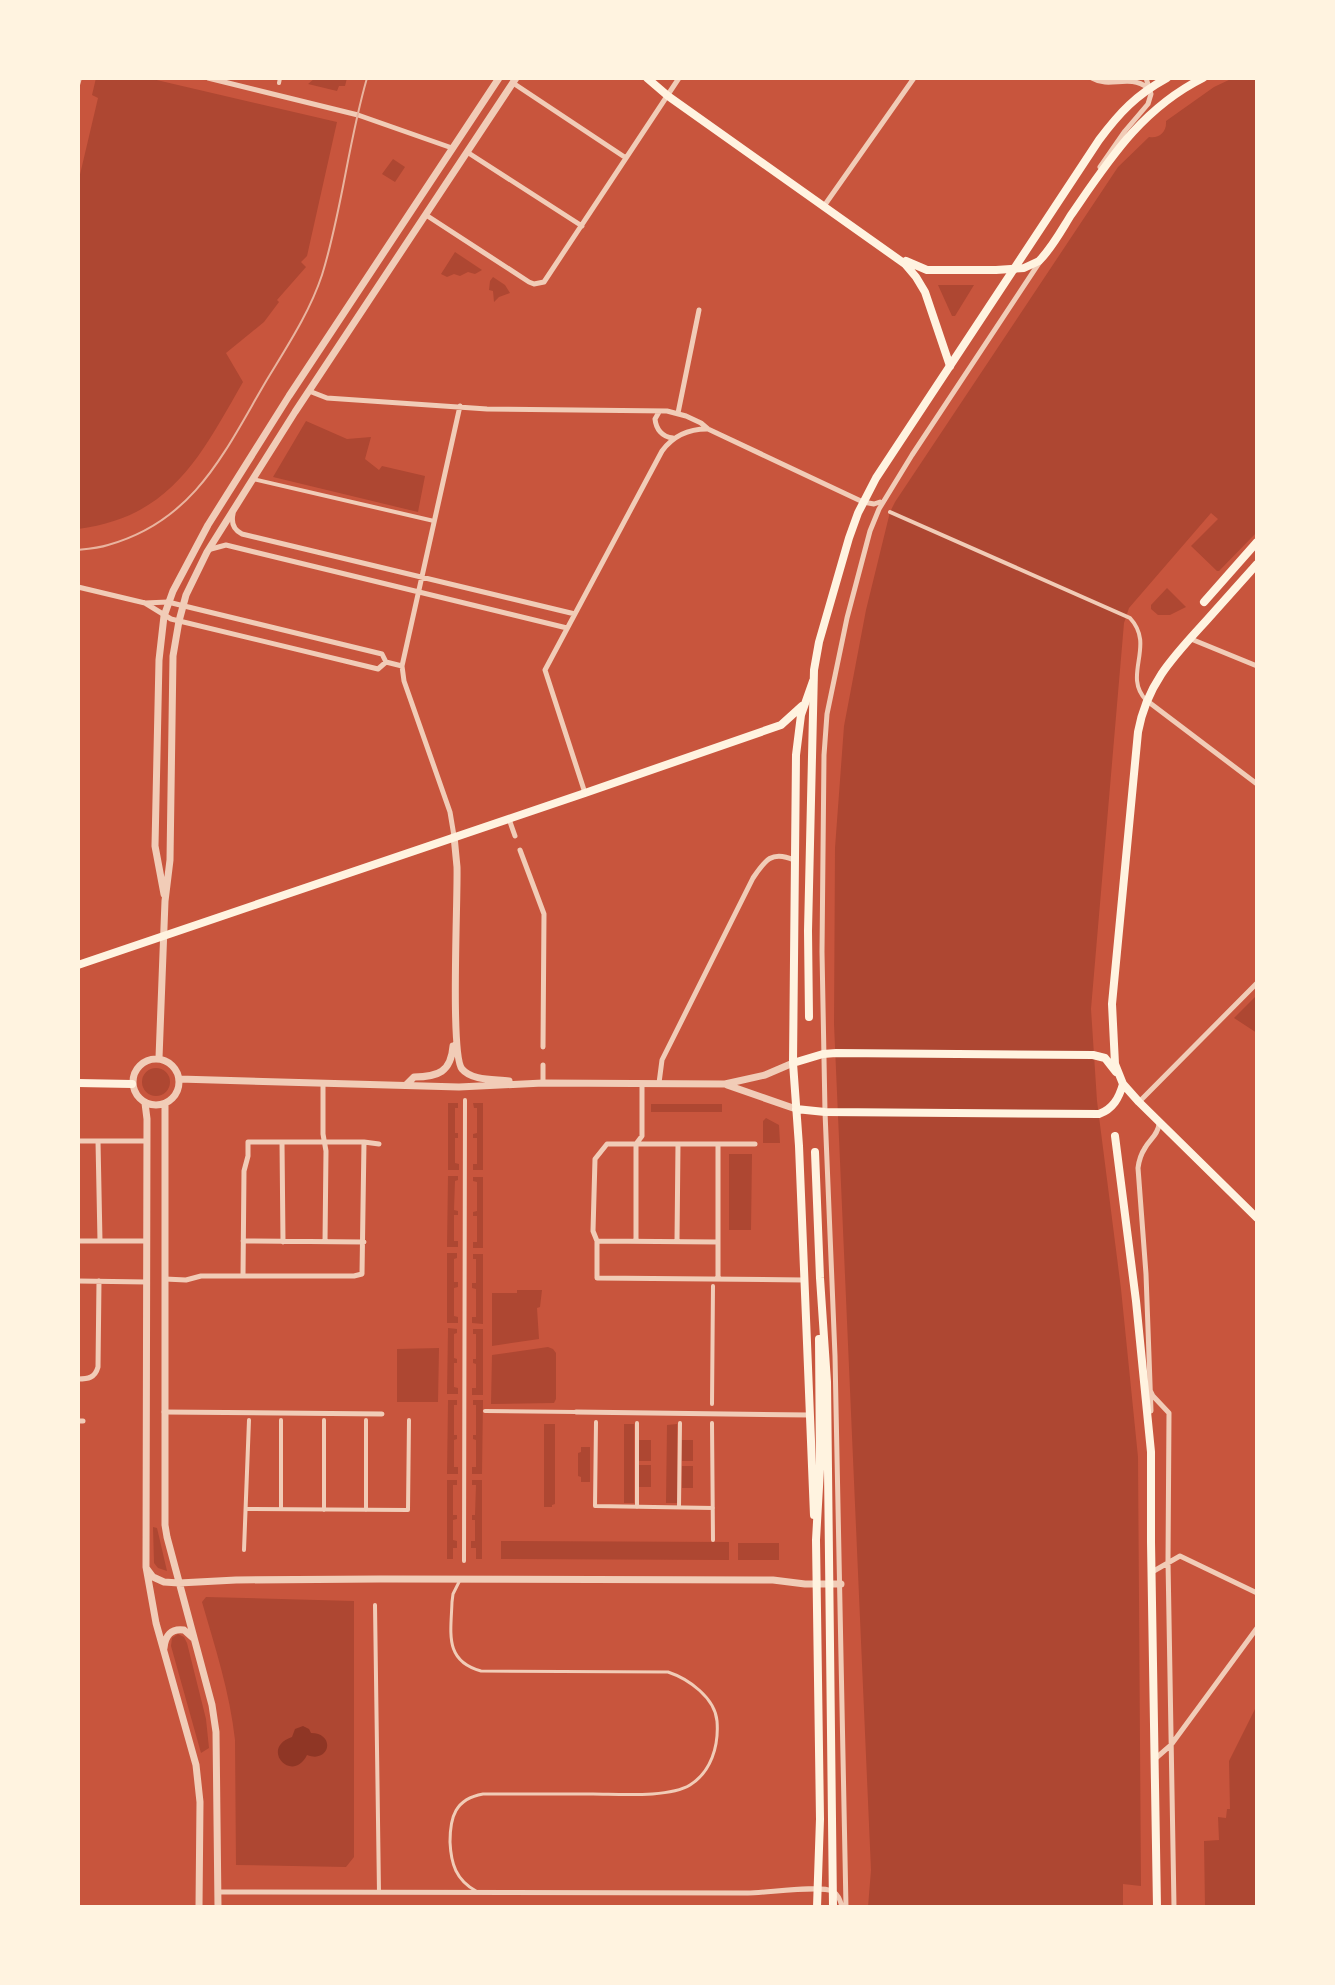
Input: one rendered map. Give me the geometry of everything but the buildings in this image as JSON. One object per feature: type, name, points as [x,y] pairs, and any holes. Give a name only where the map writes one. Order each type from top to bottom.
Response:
[{"type":"main road","points":[[647,78],[911,270],[921,283],[950,366]]},
{"type":"main road","points":[[809,1017],[813,681],[819,642],[849,538],[876,478],[1114,120],[1127,106],[1167,78]]},
{"type":"main road","points":[[888,251],[927,270],[1015,269],[1032,265],[1039,261],[1132,131],[1155,108],[1203,78]]},
{"type":"main road","points":[[1204,602],[1257,542]]},
{"type":"main road","points":[[796,1109],[825,1112],[1099,1114],[1112,1106],[1120,1093],[1121,1080],[1115,1064],[1112,1004],[1138,732],[1146,700],[1165,667],[1257,564]]},
{"type":"main road","points":[[813,681],[803,706],[796,755],[793,1063],[816,1540],[820,1819],[817,1907]]},
{"type":"main road","points":[[78,965],[781,725],[803,706]]},
{"type":"main road","points":[[793,1063],[836,1053],[1093,1055],[1105,1058],[1139,1102],[1257,1218]]},
{"type":"main road","points":[[78,1083],[132,1084]]},
{"type":"main road","points":[[1115,1136],[1151,1452],[1157,1904]]},
{"type":"main road","points":[[815,1152],[827,1382],[833,1907]]},
{"type":"main road","points":[[816,1540],[820,1469],[820,1278]]},
{"type":"street","points":[[78,85],[80,78]]},
{"type":"street","points":[[208,78],[358,115],[452,148]]},
{"type":"street","points":[[165,901],[155,846],[159,660],[168,602],[192,552],[237,478],[499,78]]},
{"type":"street","points":[[426,215],[534,284],[540,284],[548,278],[679,78]]},
{"type":"street","points":[[823,207],[914,78]]},
{"type":"street","points":[[1092,78],[1099,82],[1136,81],[1149,89]]},
{"type":"street","points":[[1072,214],[1114,146],[1148,104],[1151,97],[1146,78]]},
{"type":"street","points":[[159,1058],[165,901],[170,860],[173,656],[183,606],[207,552],[514,80],[626,158]]},
{"type":"street","points":[[467,152],[582,226]]},
{"type":"street","points":[[844,1907],[841,1584],[823,1054],[824,755],[830,693],[870,531],[882,502],[1039,261]]},
{"type":"street","points":[[678,413],[699,310]]},
{"type":"street","points":[[309,391],[327,398],[487,409],[678,413],[863,502],[882,502]]},
{"type":"street","points":[[460,406],[402,666],[404,681],[450,812],[454,836],[459,1062],[462,1070],[477,1077],[539,1084]]},
{"type":"street","points":[[660,411],[655,419],[656,425],[664,436],[674,438]]},
{"type":"street","points":[[682,434],[688,424],[686,416]]},
{"type":"street","points":[[585,793],[545,670],[662,451],[682,434],[708,429]]},
{"type":"street","points":[[253,479],[436,521]]},
{"type":"street","points":[[234,509],[232,521],[242,534],[575,614]]},
{"type":"street","points":[[890,512],[1130,618],[1140,632],[1138,687],[1146,700],[1257,784]]},
{"type":"street","points":[[207,552],[226,545],[567,628]]},
{"type":"street","points":[[78,587],[145,603],[168,602],[382,654],[386,662],[402,666]]},
{"type":"street","points":[[145,603],[164,616],[179,621],[378,669],[386,662]]},
{"type":"street","points":[[1190,639],[1257,666]]},
{"type":"street","points":[[509,819],[515,836]]},
{"type":"street","points":[[520,850],[544,914],[543,1047]]},
{"type":"street","points":[[659,1083],[662,1060],[753,878],[767,858],[777,855],[794,860]]},
{"type":"street","points":[[1139,1102],[1257,983]]},
{"type":"street","points":[[406,1085],[414,1077],[434,1076],[446,1067],[452,1056],[456,1022]]},
{"type":"street","points":[[159,1058],[170,1063],[179,1079],[176,1094],[165,1104],[145,1103],[136,1095],[132,1084],[137,1068],[143,1062],[159,1058]]},
{"type":"street","points":[[179,1079],[459,1087],[725,1084],[765,1075],[793,1063]]},
{"type":"street","points":[[539,1084],[543,1065]]},
{"type":"street","points":[[323,1082],[325,1242]]},
{"type":"street","points":[[636,1241],[636,1144],[642,1136],[642,1084]]},
{"type":"street","points":[[725,1084],[796,1109]]},
{"type":"street","points":[[464,1561],[465,1100]]},
{"type":"street","points":[[145,1103],[146,1567],[163,1649],[196,1765],[200,1802],[199,1907]]},
{"type":"street","points":[[165,1104],[165,1525],[212,1705],[216,1732],[218,1907]]},
{"type":"street","points":[[1151,1452],[1146,1274],[1138,1168],[1145,1147],[1158,1131],[1158,1119]]},
{"type":"street","points":[[78,1141],[147,1141]]},
{"type":"street","points":[[98,1141],[100,1241]]},
{"type":"street","points":[[243,1276],[244,1171],[248,1142],[379,1144]]},
{"type":"street","points":[[282,1142],[283,1242]]},
{"type":"street","points":[[164,1279],[362,1274],[364,1142]]},
{"type":"street","points":[[755,1144],[607,1144],[595,1159],[593,1231],[597,1241],[597,1278],[805,1280]]},
{"type":"street","points":[[677,1241],[678,1144]]},
{"type":"street","points":[[718,1144],[718,1279]]},
{"type":"street","points":[[78,1241],[147,1241]]},
{"type":"street","points":[[243,1241],[364,1242]]},
{"type":"street","points":[[597,1241],[718,1242]]},
{"type":"street","points":[[78,1281],[147,1282]]},
{"type":"street","points":[[78,1379],[94,1376],[98,1367],[99,1281]]},
{"type":"street","points":[[712,1404],[713,1286]]},
{"type":"street","points":[[1150,1390],[1169,1413],[1168,1561],[1174,1907]]},
{"type":"street","points":[[485,1411],[810,1415]]},
{"type":"street","points":[[164,1412],[382,1414]]},
{"type":"street","points":[[244,1550],[249,1420]]},
{"type":"street","points":[[281,1420],[281,1509]]},
{"type":"street","points":[[324,1420],[324,1510]]},
{"type":"street","points":[[366,1420],[366,1510]]},
{"type":"street","points":[[246,1509],[408,1510],[409,1420]]},
{"type":"street","points":[[596,1422],[595,1506],[713,1508]]},
{"type":"street","points":[[637,1423],[637,1507]]},
{"type":"street","points":[[679,1507],[680,1423]]},
{"type":"street","points":[[712,1423],[713,1540]]},
{"type":"street","points":[[1151,1573],[1180,1556],[1257,1593]]},
{"type":"street","points":[[146,1567],[153,1577],[179,1583],[461,1579],[773,1580],[841,1584]]},
{"type":"street","points":[[375,1605],[379,1892]]},
{"type":"street","points":[[1155,1759],[1171,1745],[1257,1628]]},
{"type":"street","points":[[163,1649],[167,1635],[173,1630],[184,1630],[194,1639]]},
{"type":"street","points":[[199,1892],[771,1893],[817,1888],[834,1891],[844,1907]]},
{"type":"lane","points":[[461,1579],[453,1596],[452,1634],[455,1654],[464,1665],[481,1671],[667,1672],[683,1678],[700,1691],[711,1703],[718,1724],[715,1754],[707,1768],[689,1786],[678,1791],[644,1794],[483,1794],[464,1801],[451,1820],[451,1856],[462,1881],[481,1893]]},
{"type":"shaded area","points":[[96,78],[148,78],[337,122],[307,256],[301,262],[306,267],[277,300],[279,302],[264,322],[226,353],[243,382],[213,434],[180,478],[160,496],[138,511],[110,522],[78,529],[78,183],[98,98],[92,95]]},
{"type":"shaded area","points":[[315,78],[347,78],[345,86],[339,86],[337,91],[308,84]]},
{"type":"shaded area","points":[[1233,78],[1257,78],[1257,532],[1217,571],[1191,546],[1218,519],[1211,513],[1129,608],[1124,623],[1091,1009],[1097,1101],[1138,1457],[1141,1886],[1123,1884],[1123,1907],[868,1907],[871,1870],[834,1024],[835,848],[844,726],[866,610],[895,502],[1118,167],[1149,137],[1162,134],[1166,121],[1214,87]]},
{"type":"shaded area","points":[[393,159],[405,167],[395,182],[382,174]]},
{"type":"shaded area","points":[[455,252],[482,270],[460,276],[441,274]]},
{"type":"shaded area","points":[[493,277],[510,293],[494,302],[493,291],[489,290]]},
{"type":"shaded area","points":[[938,285],[974,285],[955,316],[952,316]]},
{"type":"shaded area","points":[[306,421],[347,439],[371,437],[365,459],[379,470],[382,466],[425,476],[418,512],[273,477]]},
{"type":"shaded area","points":[[1167,588],[1186,607],[1170,615],[1158,615],[1151,605]]},
{"type":"shaded area","points":[[1257,997],[1257,1033],[1234,1018]]},
{"type":"shaded area","points":[[156,1068],[166,1072],[170,1082],[166,1092],[156,1096],[146,1092],[142,1082],[146,1072]]},
{"type":"shaded area","points":[[448,1103],[458,1103],[458,1108],[455,1108],[455,1133],[458,1133],[458,1138],[455,1138],[455,1163],[459,1164],[459,1170],[448,1170]]},
{"type":"shaded area","points":[[473,1103],[483,1103],[483,1170],[473,1170],[473,1164],[477,1164],[477,1138],[473,1138],[473,1134],[477,1133],[477,1108]]},
{"type":"shaded area","points":[[651,1104],[722,1104],[722,1112],[651,1112]]},
{"type":"shaded area","points":[[766,1118],[779,1125],[780,1143],[763,1143],[763,1121]]},
{"type":"shaded area","points":[[729,1154],[752,1154],[751,1230],[729,1230]]},
{"type":"shaded area","points":[[448,1176],[458,1176],[455,1181],[454,1210],[458,1211],[458,1215],[454,1215],[454,1241],[458,1241],[458,1247],[447,1247]]},
{"type":"shaded area","points":[[473,1177],[483,1177],[483,1248],[473,1248],[473,1242],[477,1242],[477,1216],[473,1216],[473,1212],[477,1211],[477,1182],[473,1181]]},
{"type":"shaded area","points":[[447,1253],[457,1253],[454,1259],[454,1282],[458,1282],[458,1287],[454,1288],[454,1316],[458,1317],[458,1323],[447,1323]]},
{"type":"shaded area","points":[[473,1254],[483,1254],[483,1324],[472,1323],[472,1317],[476,1317],[476,1289],[472,1288],[472,1283],[476,1283],[476,1259],[473,1259]]},
{"type":"shaded area","points":[[517,1290],[542,1290],[540,1307],[537,1308],[539,1339],[492,1346],[492,1293],[517,1293]]},
{"type":"shaded area","points":[[448,1328],[457,1329],[454,1334],[454,1358],[457,1363],[454,1363],[454,1387],[458,1388],[458,1394],[447,1394]]},
{"type":"shaded area","points":[[473,1329],[483,1329],[483,1395],[472,1395],[472,1388],[476,1388],[476,1364],[473,1359],[476,1359],[476,1334],[473,1334]]},
{"type":"shaded area","points":[[548,1347],[556,1353],[554,1403],[491,1404],[492,1355]]},
{"type":"shaded area","points":[[439,1348],[438,1402],[397,1402],[397,1349]]},
{"type":"shaded area","points":[[448,1400],[457,1400],[457,1405],[454,1405],[454,1435],[457,1439],[454,1440],[454,1467],[458,1467],[458,1474],[447,1474]]},
{"type":"shaded area","points":[[473,1400],[483,1400],[482,1474],[472,1474],[472,1467],[476,1467],[476,1440],[473,1435],[476,1435],[476,1405],[473,1405]]},
{"type":"shaded area","points":[[544,1424],[555,1424],[555,1504],[552,1507],[544,1507]]},
{"type":"shaded area","points":[[624,1424],[634,1424],[634,1503],[624,1503]]},
{"type":"shaded area","points":[[677,1424],[677,1503],[666,1503],[667,1425]]},
{"type":"shaded area","points":[[639,1440],[651,1440],[651,1461],[639,1461]]},
{"type":"shaded area","points":[[682,1440],[693,1440],[693,1461],[682,1461]]},
{"type":"shaded area","points":[[581,1447],[590,1447],[590,1482],[581,1482],[578,1476]]},
{"type":"shaded area","points":[[639,1465],[651,1465],[651,1487],[639,1487]]},
{"type":"shaded area","points":[[682,1466],[693,1466],[693,1488],[682,1488]]},
{"type":"shaded area","points":[[447,1480],[457,1480],[457,1485],[453,1485],[453,1515],[457,1515],[457,1519],[453,1520],[453,1540],[457,1541],[457,1548],[453,1548],[453,1559],[447,1559]]},
{"type":"shaded area","points":[[472,1480],[482,1480],[482,1559],[476,1559],[476,1548],[471,1548],[471,1541],[475,1541],[475,1520],[472,1520],[472,1515],[475,1515],[476,1485],[472,1485]]},
{"type":"shaded area","points":[[153,1527],[157,1528],[167,1571],[154,1563]]},
{"type":"shaded area","points":[[501,1541],[729,1542],[729,1560],[501,1559]]},
{"type":"shaded area","points":[[738,1543],[779,1543],[779,1560],[738,1560]]},
{"type":"shaded area","points":[[206,1597],[354,1601],[354,1857],[346,1867],[236,1865],[233,1722],[202,1602]]},
{"type":"shaded area","points":[[178,1634],[187,1643],[206,1719],[209,1748],[201,1753],[171,1646],[172,1638]]},
{"type":"shaded area","points":[[1257,1705],[1257,1907],[1205,1907],[1204,1841],[1219,1840],[1218,1817],[1226,1818],[1227,1809],[1230,1809],[1229,1761]]},
{"type":"shaded area","points":[[303,1726],[324,1738],[327,1742],[325,1752],[315,1757],[307,1755],[294,1766],[287,1765],[278,1755],[278,1749],[292,1737],[295,1729]]},
{"type":"tram line","points":[[78,550],[108,545],[138,534],[163,519],[185,502],[220,459],[317,289],[335,226],[367,78]]}]
